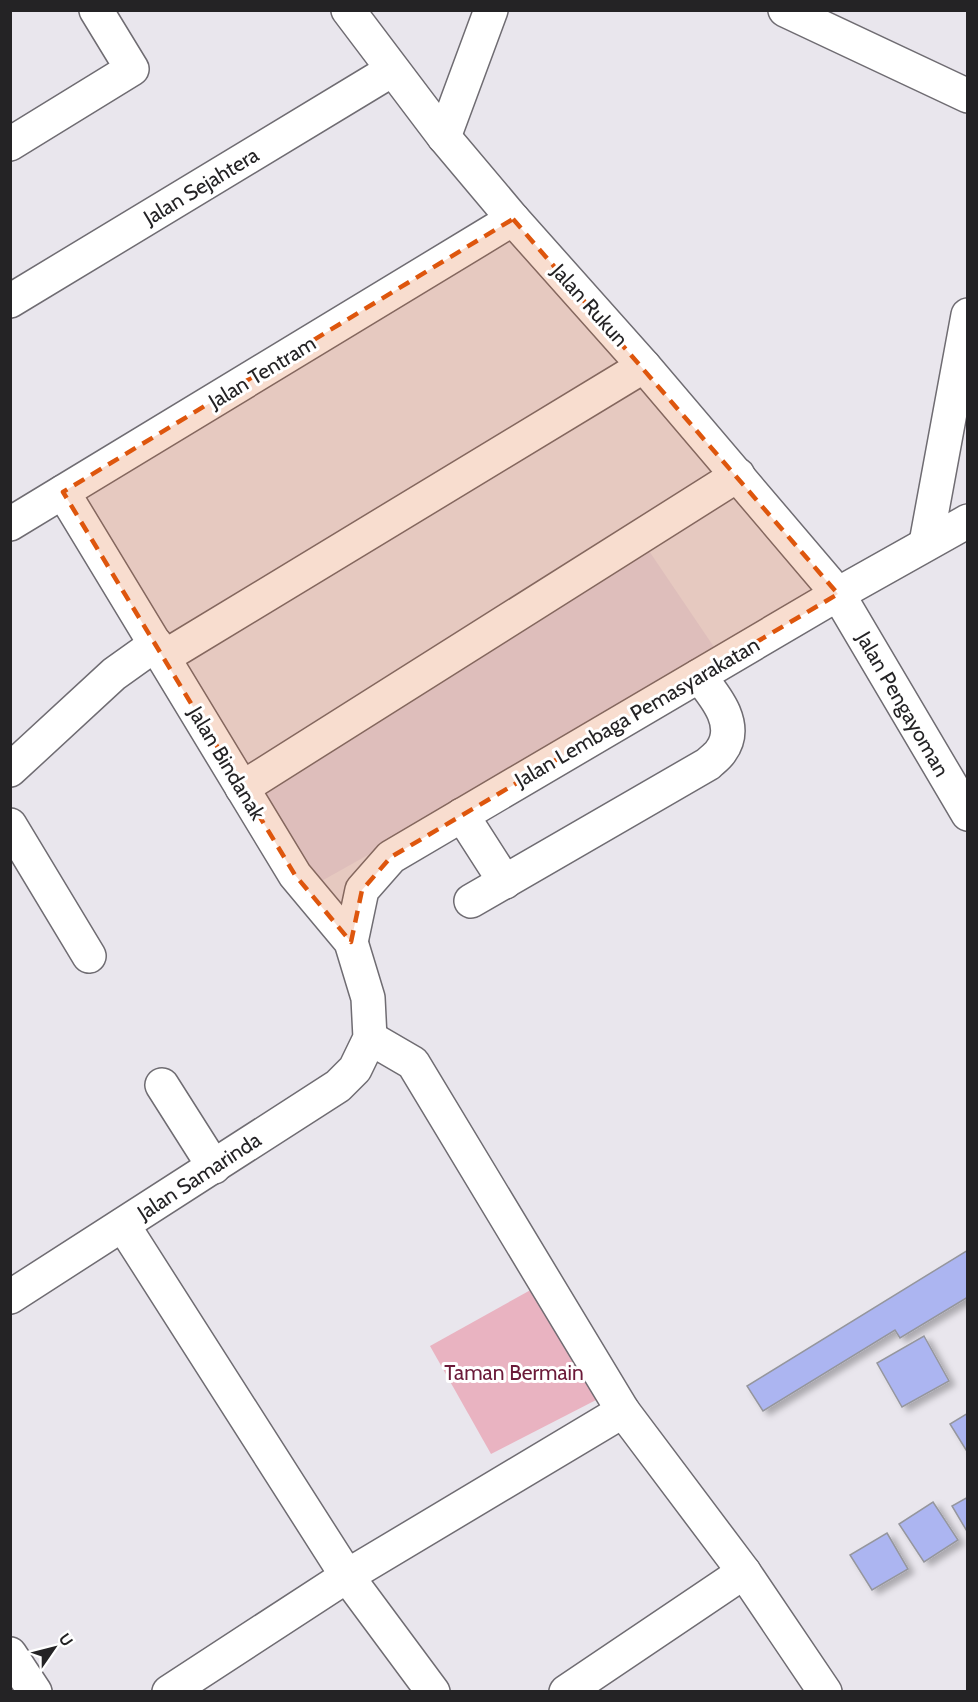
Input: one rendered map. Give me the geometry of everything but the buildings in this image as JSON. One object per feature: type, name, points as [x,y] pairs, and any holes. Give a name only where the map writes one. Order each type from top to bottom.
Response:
[{"type":"street","points":[[10,144],[132,69],[96,10]]},
{"type":"street","name":"Jalan Rukun","points":[[348,10],[444,137],[738,475],[838,594]]},
{"type":"street","points":[[444,137],[491,10]]},
{"type":"street","points":[[785,10],[968,96]]},
{"type":"street","name":"Jalan Sejahtera","points":[[10,301],[392,70]]},
{"type":"street","name":"Jalan Tentram","points":[[10,524],[513,219]]},
{"type":"street","points":[[926,543],[968,315]]},
{"type":"street","points":[[10,770],[114,674],[160,651],[644,366]]},
{"type":"street","points":[[242,788],[738,475]]},
{"type":"street","name":"Jalan Bindanak","points":[[63,492],[295,875],[351,942],[368,998],[370,1038]]},
{"type":"street","name":"Jalan Lembaga Pemasyarakatan","points":[[351,942],[362,890],[391,857],[838,594],[968,521]]},
{"type":"street","name":"Jalan Pengayoman","points":[[838,594],[968,814]]},
{"type":"street","points":[[471,901],[708,764],[721,751],[727,740],[728,727],[724,714],[699,676]]},
{"type":"street","points":[[462,815],[505,882]]},
{"type":"street","points":[[10,825],[89,956]]},
{"type":"street","points":[[370,1038],[413,1064],[623,1411],[744,1572],[825,1692]]},
{"type":"street","name":"Jalan Samarinda","points":[[10,1296],[338,1086],[355,1069],[370,1038]]},
{"type":"street","points":[[162,1085],[214,1167]]},
{"type":"street","points":[[123,1225],[347,1576],[433,1692]]},
{"type":"street","points":[[169,1692],[347,1576],[623,1411]]},
{"type":"street","points":[[566,1692],[744,1572]]},
{"type":"street","points":[[10,1654],[35,1692]]},
{"type":"highlighted area","points":[[513,219],[838,594],[391,857],[362,890],[351,942],[295,875],[63,492]]},
{"type":"shaded area","points":[[643,542],[716,650],[318,883],[255,786]]},
{"type":"green space","name":"Taman Bermain","points":[[536,1287],[598,1399],[491,1454],[430,1346]]}]
